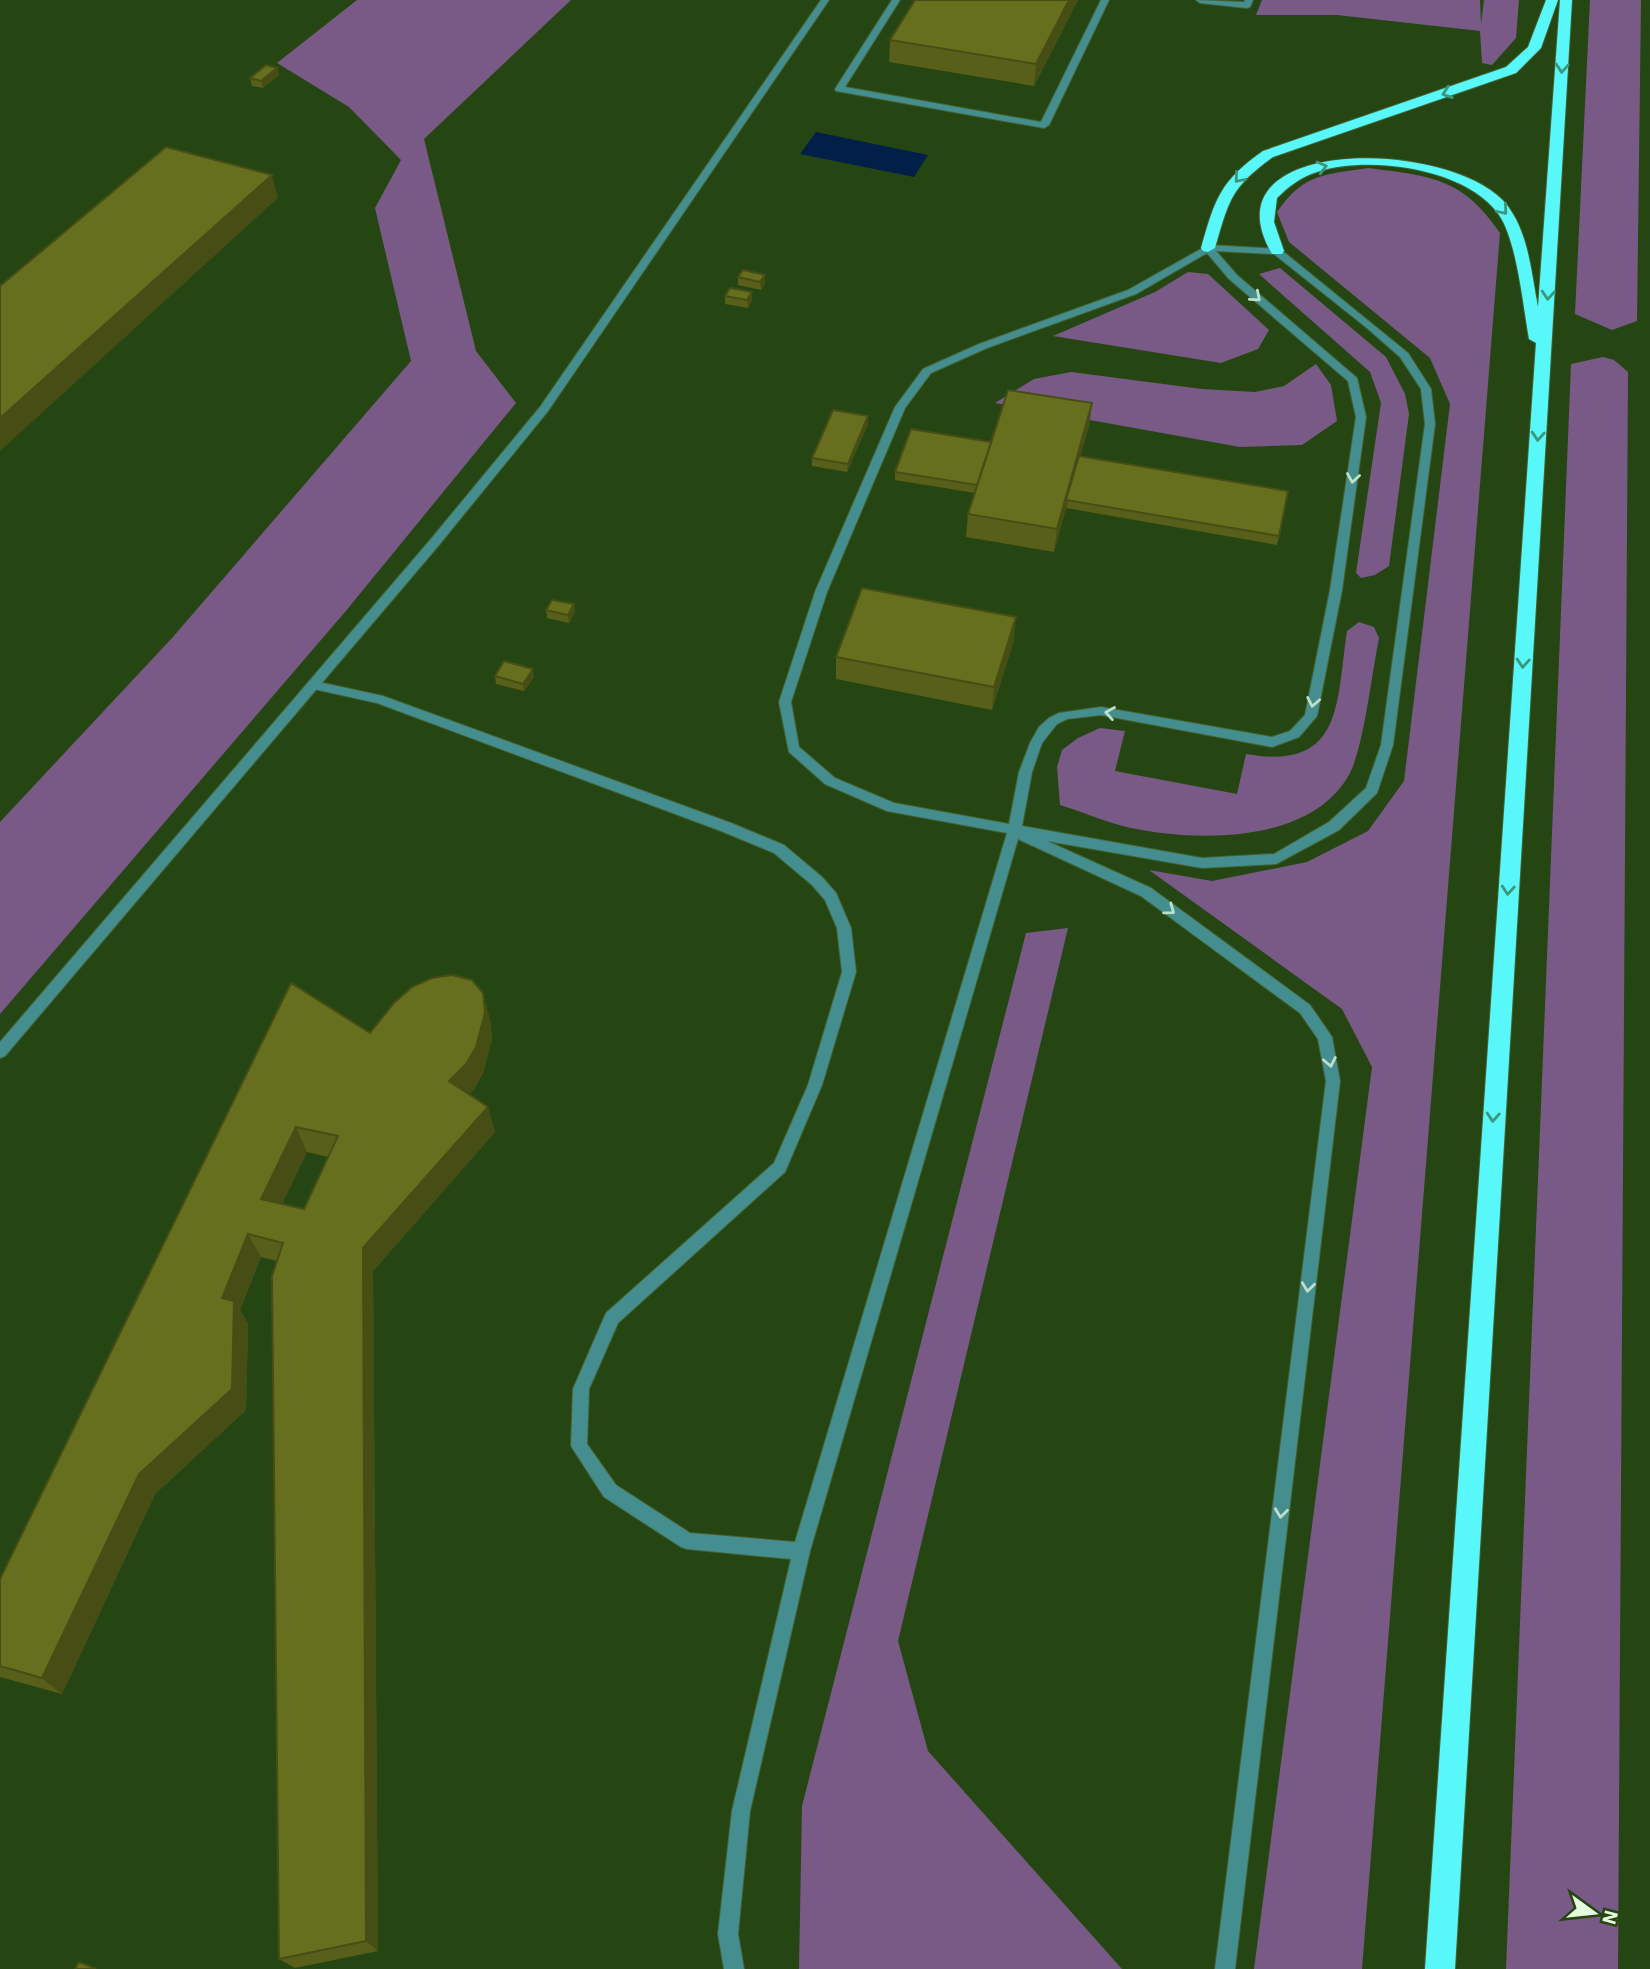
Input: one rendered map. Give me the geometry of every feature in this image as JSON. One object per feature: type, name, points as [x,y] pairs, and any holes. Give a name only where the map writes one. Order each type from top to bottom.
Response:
[{"type":"highway","points":[[1208,248],[1220,205],[1241,173],[1268,154],[1511,70],[1534,48],[1552,0]]},
{"type":"highway","points":[[1440,1969],[1479,1314],[1566,0]]},
{"type":"highway","points":[[1276,251],[1267,222],[1270,197],[1289,179],[1322,166],[1356,161],[1404,163],[1446,174],[1470,184],[1501,206],[1516,233],[1543,368]]},
{"type":"street","points":[[0,1052],[314,685],[544,409],[825,0]]},
{"type":"street","points":[[896,0],[839,89],[1044,125],[1105,0]]},
{"type":"street","points":[[1200,0],[1247,5],[1249,0]]},
{"type":"street","points":[[734,1969],[728,1934],[741,1811],[801,1551],[1014,831],[1032,748],[1053,721],[1076,713],[1101,711],[1272,742],[1287,739],[1301,731],[1311,716],[1336,590],[1361,417],[1359,404],[1353,380],[1233,276],[1208,248]]},
{"type":"street","points":[[1208,248],[1276,251],[1404,355],[1426,389],[1430,424],[1387,745],[1372,790],[1334,825],[1276,859],[1202,863],[892,808],[830,781],[793,749],[785,702],[821,592],[900,407],[927,371],[983,346],[1132,292],[1208,248]]},
{"type":"street","points":[[314,685],[379,699],[726,827],[779,849],[817,881],[831,897],[844,928],[849,972],[815,1084],[779,1167],[612,1318],[580,1389],[579,1447],[610,1491],[687,1541],[801,1551]]},
{"type":"street","points":[[1014,831],[1146,892],[1305,1009],[1325,1037],[1333,1081],[1225,1969]]},
{"type":"shaded area","points":[[357,0],[571,0],[424,139],[476,351],[516,403],[345,612],[0,1014],[0,822],[172,638],[411,361],[375,208],[401,160],[349,107],[277,63]]},
{"type":"shaded area","points":[[1262,0],[1480,0],[1481,24],[1484,0],[1519,0],[1516,38],[1492,65],[1482,63],[1480,31],[1337,15],[1256,15]]},
{"type":"shaded area","points":[[1590,0],[1641,0],[1637,321],[1612,330],[1575,314]]},
{"type":"shaded area","points":[[1368,168],[1428,178],[1459,190],[1473,201],[1500,233],[1362,1969],[1254,1969],[1372,1067],[1342,1009],[1149,870],[1212,881],[1307,862],[1368,831],[1404,781],[1450,404],[1430,358],[1289,242],[1277,212],[1296,190],[1316,178]]},
{"type":"shaded area","points":[[1280,268],[1386,357],[1405,394],[1409,414],[1389,566],[1375,575],[1361,578],[1356,573],[1381,403],[1370,372],[1259,274]]},
{"type":"shaded area","points":[[1188,272],[1208,274],[1269,330],[1258,349],[1221,363],[1053,336],[1155,292]]},
{"type":"shaded area","points":[[1603,357],[1614,360],[1628,372],[1618,1969],[1506,1969],[1571,364]]},
{"type":"shaded area","points":[[1316,364],[1331,385],[1337,421],[1302,445],[1240,447],[995,403],[1034,379],[1071,372],[1202,389],[1255,392],[1284,386]]},
{"type":"shaded area","points":[[1359,622],[1374,627],[1379,638],[1355,761],[1350,773],[1332,796],[1309,814],[1282,825],[1251,832],[1188,835],[1131,828],[1060,805],[1057,767],[1062,750],[1078,738],[1100,728],[1125,731],[1115,771],[1237,794],[1246,754],[1278,757],[1302,752],[1318,742],[1329,726],[1336,706],[1347,631]]},
{"type":"shaded area","points":[[1068,928],[898,1641],[928,1751],[1122,1969],[799,1969],[802,1806],[1026,933]]},
{"type":"water","points":[[816,132],[928,155],[914,177],[800,154]]},
{"type":"building","points":[[915,0],[1069,0],[1036,64],[890,40]]},
{"type":"building","points":[[266,65],[277,68],[261,81],[250,78]]},
{"type":"building","points":[[166,147],[272,175],[0,418],[0,286]]},
{"type":"building","points":[[743,270],[765,275],[760,282],[738,277]]},
{"type":"building","points":[[730,288],[752,292],[747,300],[725,296]]},
{"type":"building","points":[[1008,390],[1092,403],[1057,529],[968,514]]},
{"type":"building","points":[[833,410],[868,416],[848,464],[812,458]]},
{"type":"building","points":[[911,429],[991,442],[977,485],[895,472]]},
{"type":"building","points":[[1079,456],[1288,491],[1279,536],[1066,500]]},
{"type":"building","points":[[862,588],[1016,617],[994,687],[836,657]]},
{"type":"building","points":[[552,600],[574,604],[568,615],[546,610]]},
{"type":"building","points":[[504,661],[533,669],[523,684],[495,676]]},
{"type":"building","points":[[452,975],[472,980],[483,993],[485,1013],[476,1047],[466,1064],[449,1081],[488,1107],[363,1248],[366,1941],[279,1959],[272,1276],[283,1243],[248,1234],[222,1298],[234,1301],[232,1389],[139,1474],[42,1678],[0,1666],[0,1579],[291,983],[370,1033],[394,1003],[412,987],[432,978]],"holes":[[[296,1127],[338,1136],[304,1209],[261,1199]]]},
{"type":"building","points":[[79,1962],[96,1969],[75,1969]]}]
